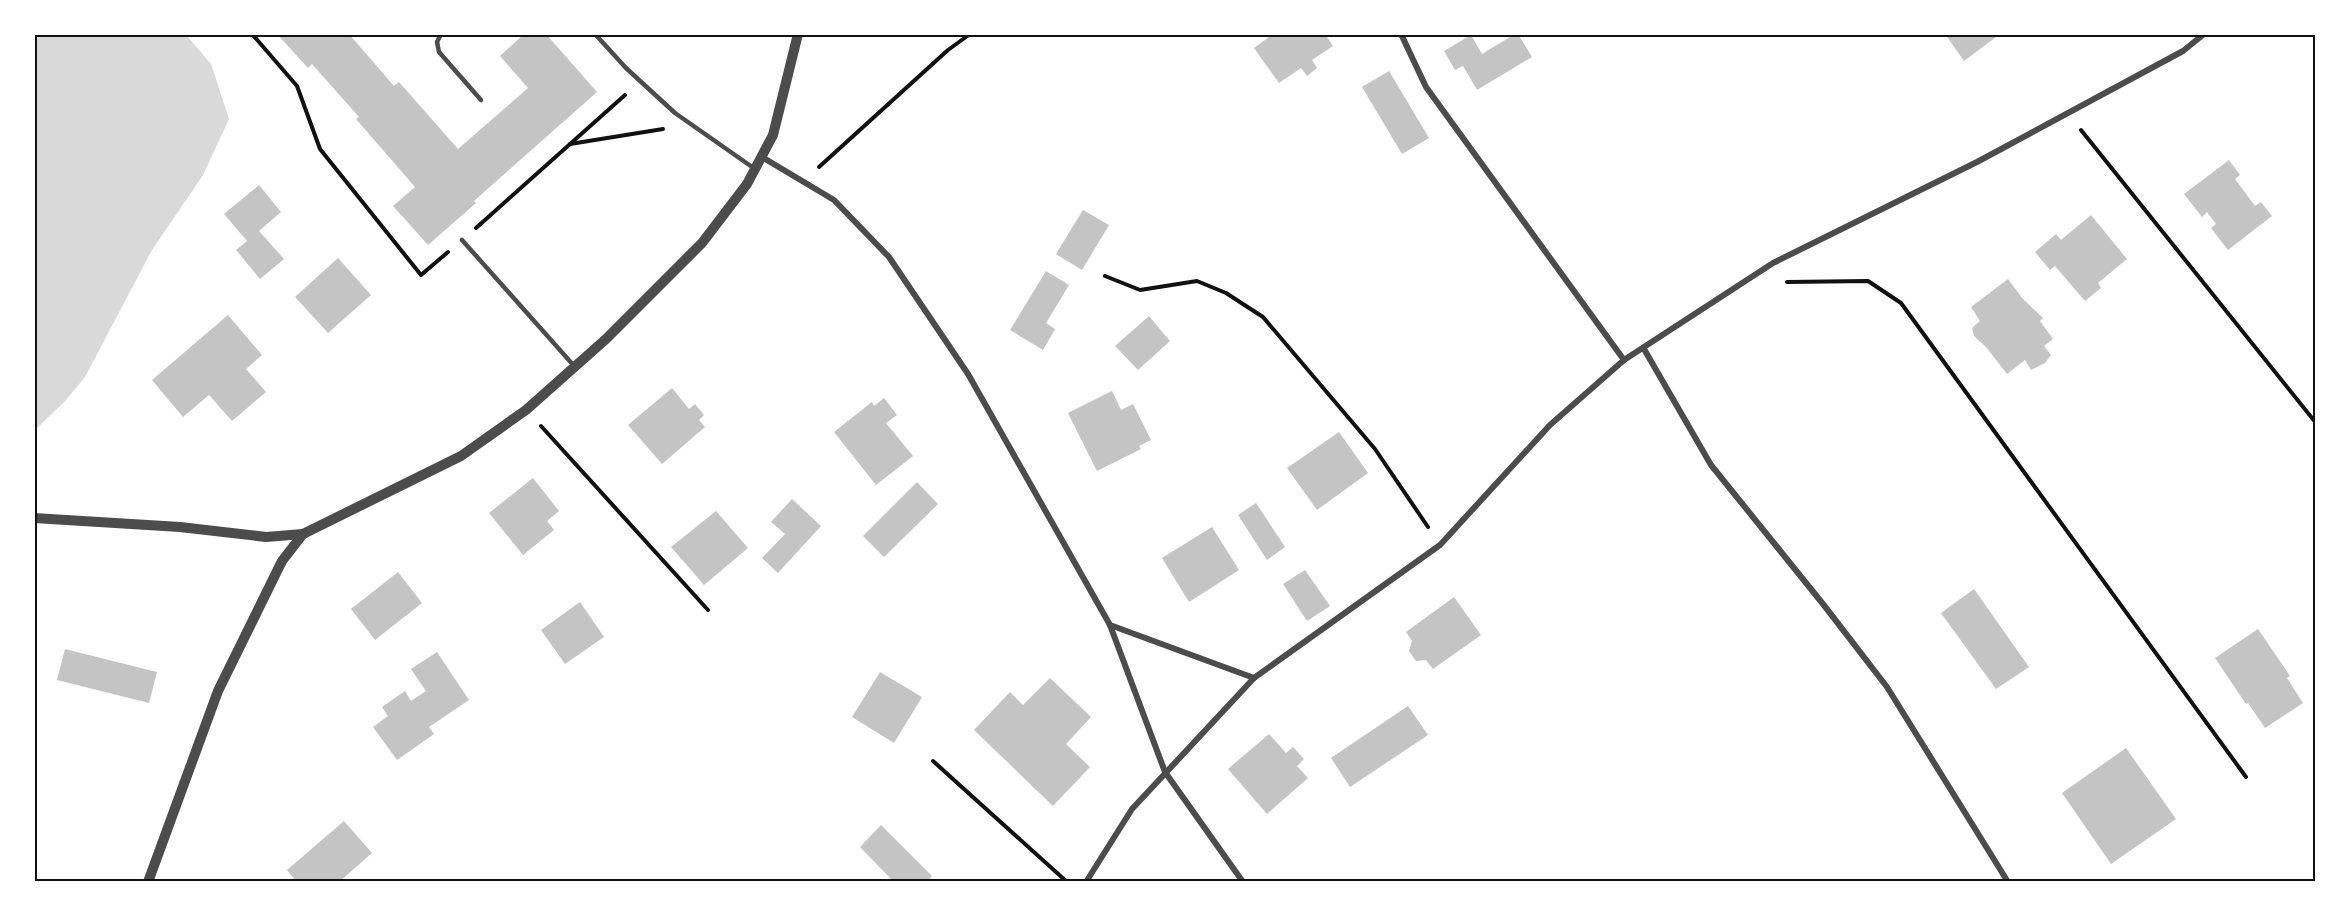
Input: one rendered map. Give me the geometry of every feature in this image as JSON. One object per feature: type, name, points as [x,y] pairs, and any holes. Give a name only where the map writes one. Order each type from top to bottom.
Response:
[{"type":"street","points":[[34,518],[180,527],[266,537],[303,534],[461,456],[526,410],[606,339],[702,243],[723,218],[755,169],[773,135],[798,34]]},
{"type":"street","points":[[1401,34],[1426,87],[1624,360]]},
{"type":"street","points":[[1086,882],[1132,809],[1254,678],[1440,545],[1550,425],[1624,360],[1773,263],[1977,162],[2183,51],[2204,34]]},
{"type":"street","points":[[762,157],[834,200],[890,257],[968,374],[1110,625],[1165,772],[1244,882]]},
{"type":"street","points":[[1644,349],[1711,465],[1887,687],[2008,882]]},
{"type":"street","points":[[148,882],[218,691],[282,561],[303,534]]},
{"type":"street","points":[[1110,625],[1254,678]]},
{"type":"lane","points":[[441,34],[437,42],[440,52],[481,100]]},
{"type":"lane","points":[[595,34],[626,68],[675,113],[755,169]]},
{"type":"lane","points":[[462,240],[575,367]]},
{"type":"path","points":[[252,34],[297,86],[320,149],[421,275],[628,92]]},
{"type":"path","points":[[803,182],[948,50],[970,34]]},
{"type":"path","points":[[2067,113],[2316,423]]},
{"type":"path","points":[[569,144],[671,128]]},
{"type":"path","points":[[1105,276],[1140,290],[1197,280],[1226,293],[1263,317],[1375,449],[1440,545]]},
{"type":"path","points":[[1748,280],[1868,281],[1901,303],[2247,777]]},
{"type":"path","points":[[526,410],[708,610]]},
{"type":"path","points":[[933,761],[1067,882]]},
{"type":"shaded area","points":[[35,34],[186,35],[211,64],[229,119],[203,175],[152,250],[85,377],[66,400],[35,430]]},
{"type":"building","points":[[277,34],[349,34],[394,86],[399,82],[458,149],[528,88],[500,56],[524,34],[546,34],[597,92],[428,245],[393,206],[415,187],[356,119],[359,117],[312,64],[308,68]]},
{"type":"building","points":[[1273,34],[1325,34],[1333,46],[1312,60],[1317,68],[1307,76],[1301,68],[1279,83],[1254,48]]},
{"type":"building","points":[[1518,34],[1532,57],[1477,90],[1463,66],[1455,70],[1444,51],[1471,35],[1482,54]]},
{"type":"building","points":[[1945,34],[2000,34],[1964,61]]},
{"type":"building","points":[[1389,71],[1429,138],[1402,154],[1362,87]]},
{"type":"building","points":[[2229,160],[2240,175],[2235,179],[2255,206],[2261,202],[2272,216],[2228,250],[2211,228],[2216,224],[2207,212],[2202,217],[2184,194]]},
{"type":"building","points":[[259,185],[281,212],[259,231],[284,259],[260,279],[236,250],[247,241],[224,214]]},
{"type":"building","points":[[1083,210],[1109,225],[1082,270],[1056,254]]},
{"type":"building","points":[[2091,215],[2127,259],[2098,283],[2101,288],[2085,301],[2055,266],[2050,270],[2035,252],[2056,234],[2061,240]]},
{"type":"building","points":[[338,258],[371,295],[328,333],[295,297]]},
{"type":"building","points":[[1046,271],[1069,285],[1046,323],[1055,329],[1043,350],[1010,330]]},
{"type":"building","points":[[2008,279],[2023,299],[2043,318],[2040,321],[2053,339],[2044,346],[2051,355],[2045,363],[2031,370],[2025,360],[2007,374],[1986,347],[1974,336],[1972,328],[1980,321],[1971,307]]},
{"type":"building","points":[[228,315],[262,355],[246,369],[266,392],[232,421],[209,395],[183,417],[152,380]]},
{"type":"building","points":[[1149,316],[1170,341],[1138,370],[1115,346]]},
{"type":"building","points":[[672,388],[689,409],[695,404],[704,415],[699,420],[705,427],[662,464],[628,425]]},
{"type":"building","points":[[1112,391],[1121,410],[1133,404],[1151,440],[1139,446],[1141,449],[1097,471],[1068,413]]},
{"type":"building","points":[[884,398],[897,415],[886,423],[913,456],[876,485],[834,432],[872,402],[874,406]]},
{"type":"building","points":[[1339,432],[1368,473],[1317,510],[1287,468]]},
{"type":"building","points":[[533,478],[559,511],[547,521],[554,530],[523,555],[489,513]]},
{"type":"building","points":[[917,482],[938,504],[884,557],[863,536]]},
{"type":"building","points":[[792,499],[821,526],[778,573],[762,558],[785,534],[771,522]]},
{"type":"building","points":[[1256,503],[1285,547],[1267,560],[1238,515]]},
{"type":"building","points":[[716,511],[748,548],[704,585],[671,547]]},
{"type":"building","points":[[1212,527],[1239,570],[1189,602],[1162,558]]},
{"type":"building","points":[[1305,570],[1330,606],[1307,621],[1283,584]]},
{"type":"building","points":[[398,572],[422,603],[375,640],[351,609]]},
{"type":"building","points":[[1974,589],[2029,667],[1996,689],[1941,613]]},
{"type":"building","points":[[1454,597],[1481,635],[1433,669],[1426,660],[1416,661],[1409,651],[1412,641],[1406,632]]},
{"type":"building","points":[[580,602],[604,637],[565,664],[541,630]]},
{"type":"building","points":[[2258,629],[2290,676],[2287,678],[2303,703],[2265,728],[2215,658]]},
{"type":"building","points":[[65,649],[157,672],[149,703],[57,680]]},
{"type":"building","points":[[437,652],[469,700],[429,727],[434,734],[397,760],[373,727],[388,716],[382,707],[405,691],[411,701],[426,691],[411,669]]},
{"type":"building","points":[[880,672],[922,697],[894,743],[852,717]]},
{"type":"building","points":[[1050,678],[1091,717],[1066,744],[1090,767],[1053,806],[974,730],[1010,692],[1023,705]]},
{"type":"building","points":[[1408,706],[1428,735],[1350,787],[1331,758]]},
{"type":"building","points":[[1269,734],[1286,753],[1293,747],[1304,759],[1297,766],[1308,778],[1267,814],[1228,769]]},
{"type":"building","points":[[2126,748],[2176,819],[2111,864],[2062,793]]},
{"type":"building","points":[[344,821],[372,853],[339,882],[297,882],[287,870]]},
{"type":"building","points":[[881,825],[932,876],[927,882],[894,882],[860,847]]}]
